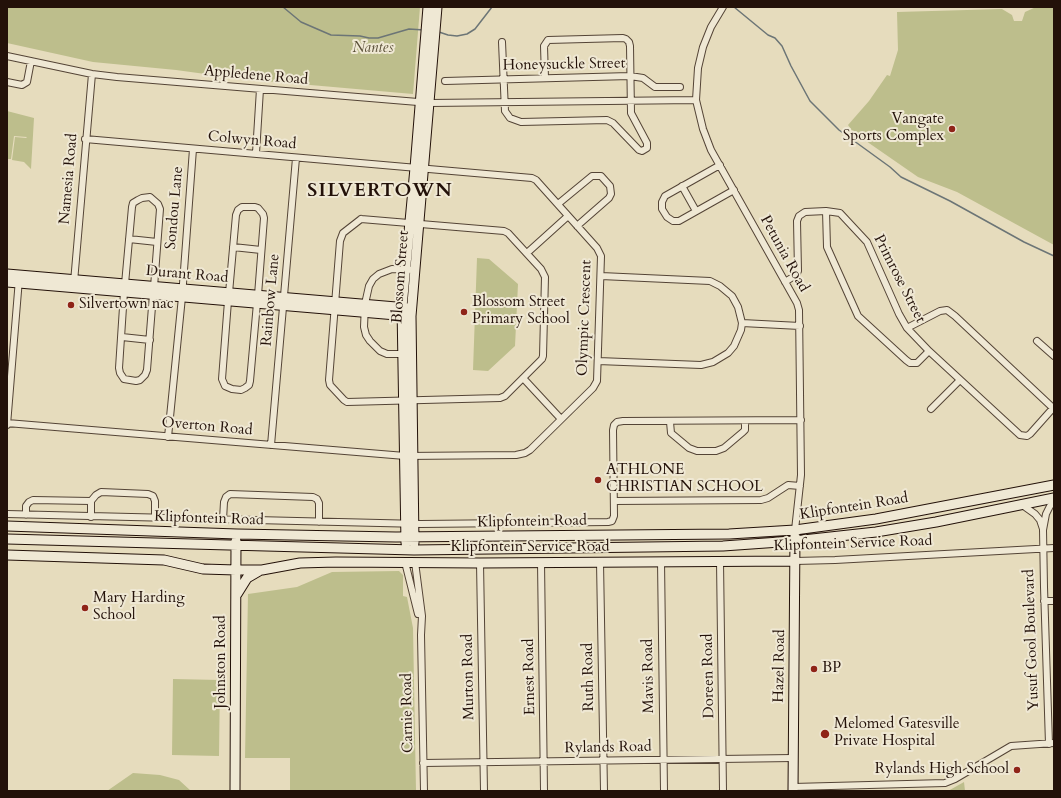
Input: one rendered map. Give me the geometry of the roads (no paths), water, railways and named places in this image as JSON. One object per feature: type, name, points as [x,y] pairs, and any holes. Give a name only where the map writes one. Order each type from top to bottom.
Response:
[{"type":"street","name":"Blossom Street","points":[[407,312],[415,270],[414,224],[431,24],[428,7]]},
{"type":"street","name":"Blossom Street","points":[[431,24],[437,7]]},
{"type":"street","name":"Petunia Road","points":[[723,7],[706,38],[701,52],[696,81],[696,100],[703,129],[710,146],[797,303],[799,310],[801,420],[800,486],[795,530]]},
{"type":"street","points":[[502,42],[504,102],[507,115],[514,120],[521,122],[607,120],[610,121],[639,150],[642,151],[647,148],[647,143],[631,116],[630,46],[626,39],[550,39],[544,46],[545,78]]},
{"type":"street","name":"Appledene Road","points":[[7,56],[92,74],[117,77],[425,103],[696,100]]},
{"type":"street","points":[[7,82],[22,85],[27,82],[31,61]]},
{"type":"street","name":"Namesia Road","points":[[74,284],[92,74]]},
{"type":"street","name":"Honeysuckle Street","points":[[446,81],[630,76],[643,78],[654,87],[680,87]]},
{"type":"street","points":[[256,153],[260,89]]},
{"type":"street","name":"Colwyn Road","points":[[86,139],[419,168]]},
{"type":"street","name":"Sondou Lane","points":[[168,437],[182,293],[193,149]]},
{"type":"street","name":"Rainbow Lane","points":[[271,445],[296,158]]},
{"type":"street","points":[[720,165],[665,196],[662,202],[662,209],[664,213],[673,221],[679,221],[734,190]]},
{"type":"street","name":"Olympic Crescent","points":[[409,456],[521,455],[530,450],[561,419],[595,384],[598,377],[602,262],[600,252],[536,180],[532,178],[419,168]]},
{"type":"street","points":[[558,204],[592,176],[601,176],[607,182],[611,189],[609,198],[578,226]]},
{"type":"street","points":[[682,186],[696,211]]},
{"type":"street","points":[[150,197],[158,204],[160,209],[150,340],[145,375],[140,380],[128,380],[122,377],[119,368],[129,239],[133,203],[142,198],[150,197]]},
{"type":"street","points":[[246,206],[258,208],[263,214],[264,218],[250,380],[249,385],[241,390],[232,389],[225,386],[222,379],[233,247],[236,215],[238,210],[246,206]]},
{"type":"street","points":[[826,211],[827,247],[858,316],[910,363],[917,362],[930,351]]},
{"type":"street","name":"Primrose Street","points":[[785,282],[796,275],[798,271],[797,221],[799,216],[805,212],[826,211],[840,213],[867,242],[899,314],[907,328],[960,380],[1020,435],[1025,436],[1030,434],[1054,407]]},
{"type":"street","points":[[527,253],[568,216]]},
{"type":"street","points":[[361,220],[414,224],[504,231],[512,236],[544,274],[546,280],[543,356],[539,362],[505,396],[500,398],[347,402],[330,385],[329,380],[340,241],[343,233],[361,220]]},
{"type":"street","name":"Blossom Street","points":[[410,550],[407,312],[405,268],[414,224]]},
{"type":"street","points":[[129,239],[157,242]]},
{"type":"street","points":[[233,247],[261,250]]},
{"type":"street","points":[[407,354],[387,354],[374,347],[366,336],[364,327],[365,308],[369,286],[376,276],[392,269],[405,268],[415,270]]},
{"type":"street","name":"Durant Road","points":[[7,274],[19,279],[407,312]]},
{"type":"street","points":[[598,361],[701,364],[713,362],[728,353],[734,346],[741,330],[742,323],[738,307],[732,296],[720,286],[710,281],[601,276]]},
{"type":"street","points":[[7,424],[19,279]]},
{"type":"street","name":"Durant Road","points":[[7,282],[19,279]]},
{"type":"street","points":[[907,328],[940,310],[947,310],[1054,407]]},
{"type":"street","points":[[742,323],[800,326]]},
{"type":"street","points":[[122,338],[150,340]]},
{"type":"street","points":[[1037,341],[1054,356]]},
{"type":"street","points":[[523,378],[561,419]]},
{"type":"street","points":[[931,409],[960,380]]},
{"type":"street","points":[[7,514],[410,524],[608,522],[614,518],[613,430],[614,425],[617,422],[801,420]]},
{"type":"street","points":[[670,422],[671,433],[689,448],[697,451],[716,451],[724,448],[745,430],[744,421]]},
{"type":"street","name":"Overton Road","points":[[7,424],[409,456]]},
{"type":"street","points":[[614,500],[761,500],[768,498],[788,485],[800,486]]},
{"type":"street","name":"Klipfontein Road","points":[[7,526],[237,534],[410,537],[728,534],[795,530],[920,511],[1054,485]]},
{"type":"street","points":[[91,517],[91,501],[101,492],[148,494],[153,496],[155,500],[155,518]]},
{"type":"street","points":[[224,520],[224,502],[226,497],[230,494],[313,497],[319,502],[319,522]]},
{"type":"street","name":"Klipfontein Road","points":[[7,540],[410,550],[723,546],[794,541],[876,532],[936,522],[1054,498]]},
{"type":"street","points":[[26,515],[26,506],[33,500],[91,501]]},
{"type":"street","name":"Yusuf Gool Boulevard","points":[[1052,744],[1048,702],[1043,530],[1046,514],[1054,502]]},
{"type":"street","name":"Yusuf Gool Boulevard","points":[[1021,504],[1035,514],[1040,520],[1043,530]]},
{"type":"street","name":"Hazel Road","points":[[793,789],[795,530]]},
{"type":"street","name":"Johnston Road","points":[[234,791],[237,534]]},
{"type":"street","name":"Klipfontein Service Road","points":[[7,555],[164,560],[203,569],[262,570],[300,563],[315,562],[480,563],[720,560],[795,561],[1054,548]]},
{"type":"street","name":"Carnie Road","points":[[410,550],[410,562],[421,635]]},
{"type":"street","name":"Doreen Road","points":[[720,560],[723,791]]},
{"type":"street","name":"Mavis Road","points":[[661,561],[664,791]]},
{"type":"street","name":"Carnie Road","points":[[410,562],[422,616],[421,635],[424,791]]},
{"type":"street","name":"Ernest Road","points":[[541,562],[544,791]]},
{"type":"street","name":"Ruth Road","points":[[600,562],[604,791]]},
{"type":"street","name":"Murton Road","points":[[480,563],[484,791]]},
{"type":"street","points":[[236,597],[242,583],[247,578],[262,570]]},
{"type":"street","points":[[1044,601],[1054,601]]},
{"type":"street","points":[[793,789],[945,783],[955,779],[1011,746],[1052,744]]},
{"type":"street","name":"Rylands Road","points":[[423,763],[793,758]]},
{"type":"waterway","points":[[283,7],[301,22],[331,35],[378,38],[409,29],[424,30]]},
{"type":"waterway","points":[[439,32],[457,36],[467,34],[475,29],[492,7]]},
{"type":"waterway","points":[[734,7],[768,35],[775,38],[782,46],[810,101],[839,130],[890,167],[901,177],[950,201],[1024,242],[1054,256]]},
{"type":"place","name":"Vangate Sports Complex","points":[[952,129]]},
{"type":"place","name":"Silvertown nac","points":[[71,305]]},
{"type":"place","name":"Blossom Street Primary School","points":[[464,312]]},
{"type":"place","name":"ATHLONE CHRISTIAN SCHOOL","points":[[598,480]]},
{"type":"place","name":"Mary Harding School","points":[[85,608]]},
{"type":"place","name":"BP","points":[[814,669]]},
{"type":"place","name":"Melomed Gatesville Private Hospital","points":[[825,734]]},
{"type":"place","name":"Rylands High School","points":[[1017,770]]},
{"type":"district","name":"SILVERTOWN","points":[[380,192]]},
{"type":"park label","name":"Nantes","points":[[373,49]]}]
